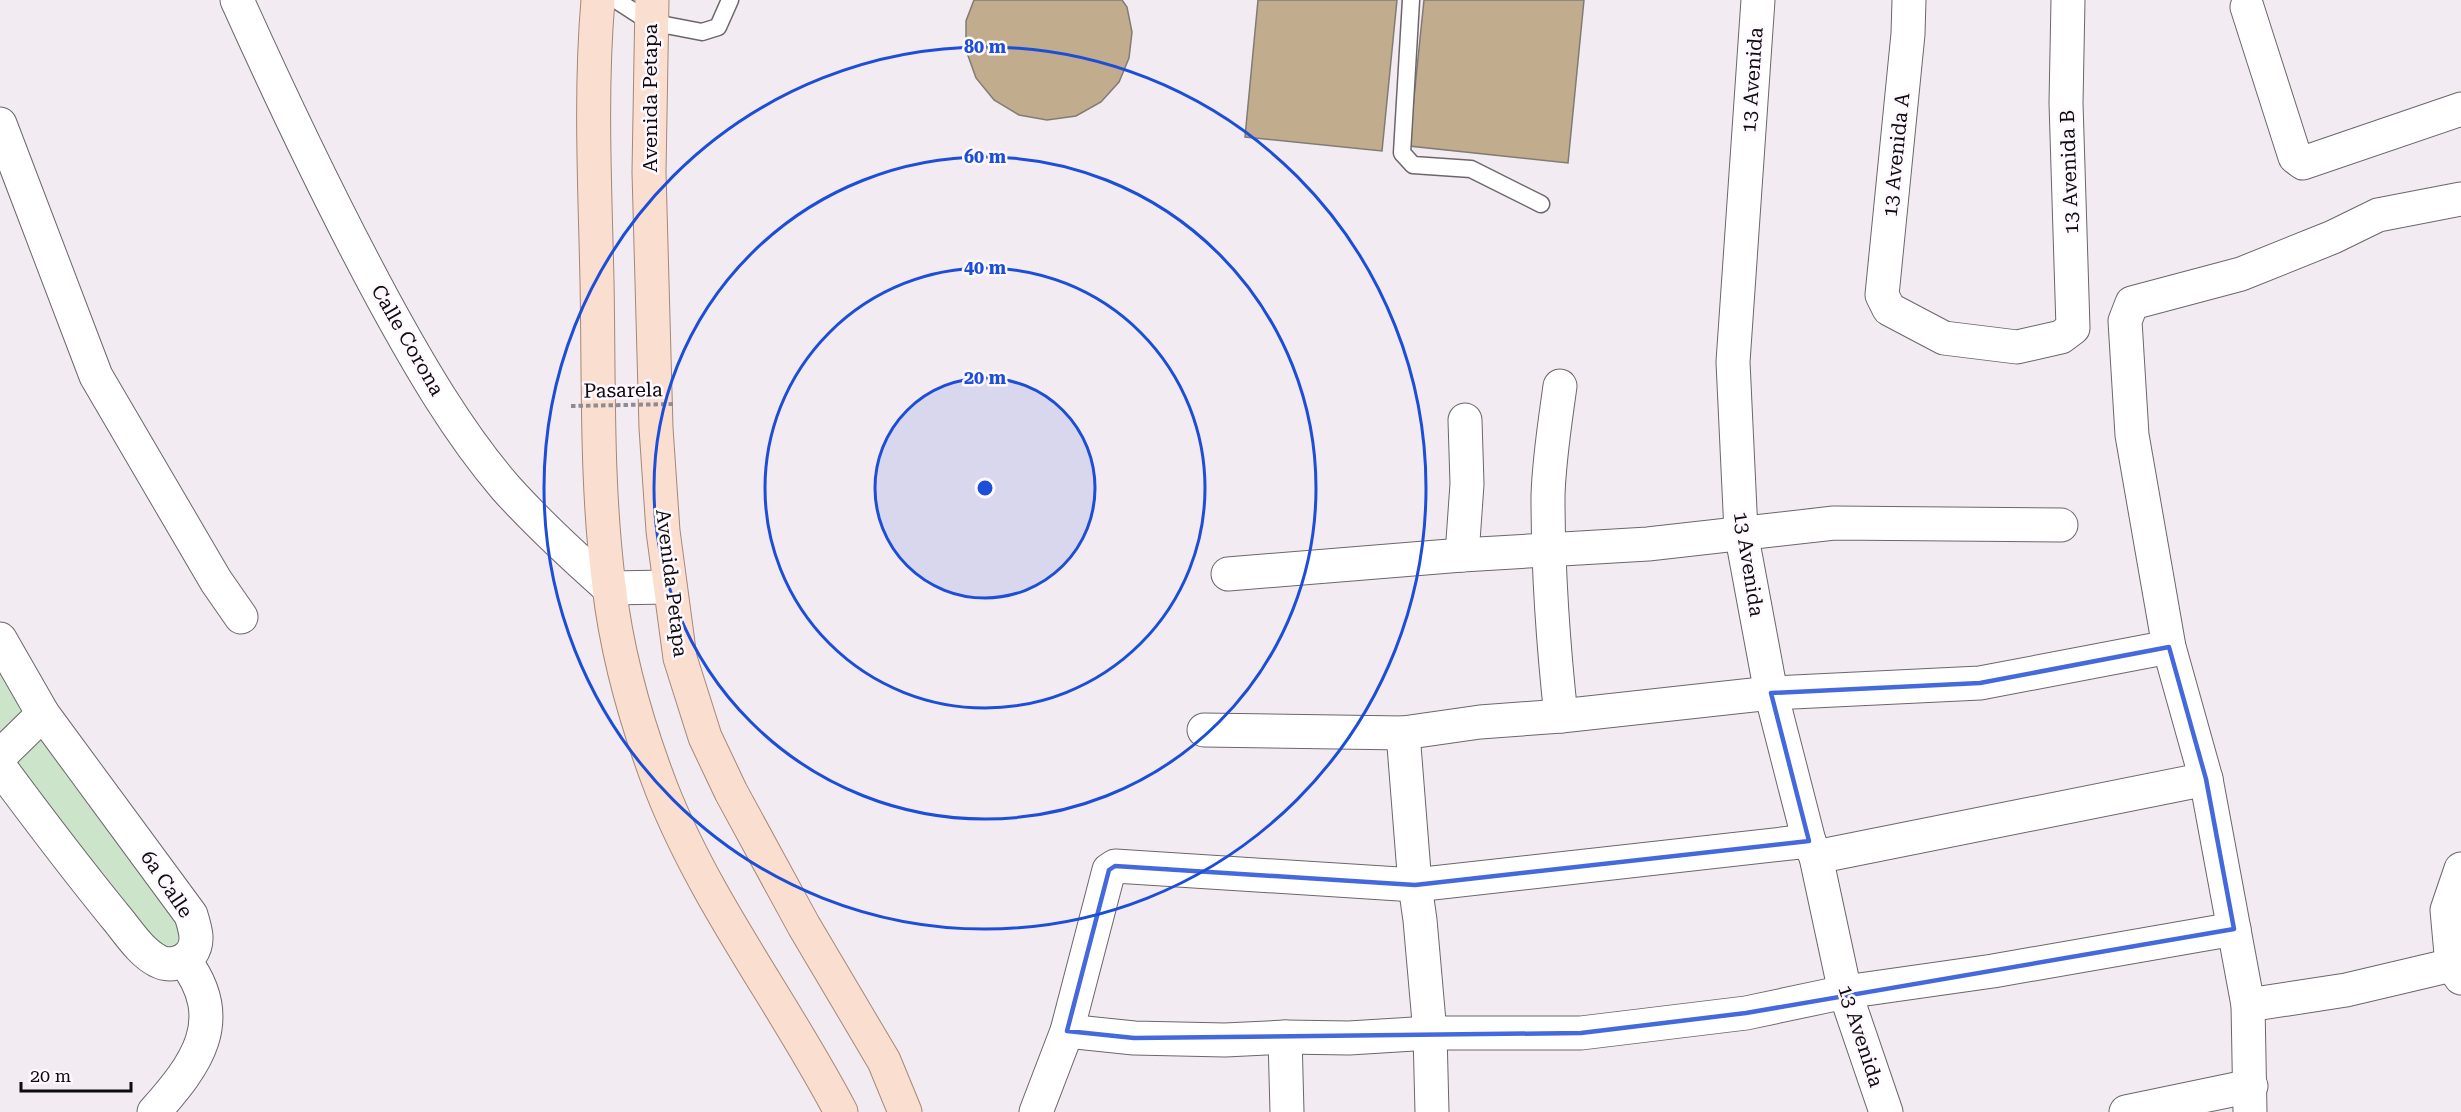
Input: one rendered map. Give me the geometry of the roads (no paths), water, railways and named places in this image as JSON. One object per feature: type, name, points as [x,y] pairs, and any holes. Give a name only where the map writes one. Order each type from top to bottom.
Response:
[{"type":"main road","points":[[598,0],[594,105],[601,505],[609,588],[632,698],[662,789],[688,849],[841,1112]]},
{"type":"main road","name":"Avenida Petapa","points":[[651,11],[649,172],[656,428],[669,587],[680,657],[705,737],[731,792],[804,926],[884,1061],[904,1112]]},
{"type":"street","name":"Calle Corona","points":[[237,0],[349,237],[421,367],[462,429],[504,485],[558,542],[609,588]]},
{"type":"street","name":"13 Avenida","points":[[1758,0],[1733,362],[1741,532],[1771,693],[1812,849],[1845,992],[1886,1112]]},
{"type":"street","name":"13 Avenida A","points":[[1909,0],[1908,34],[1882,295],[1889,309],[1944,338],[2017,347],[2061,338]]},
{"type":"street","name":"13 Avenida B","points":[[2061,338],[2073,328],[2066,103],[2068,0]]},
{"type":"street","points":[[2247,7],[2295,157],[2303,163],[2461,108]]},
{"type":"street","points":[[0,124],[96,376],[216,582],[241,616]]},
{"type":"street","points":[[2126,1112],[2251,1099],[2248,1005],[2206,778],[2169,648],[2132,435],[2125,321],[2132,303],[2241,274],[2333,237],[2378,215],[2461,199]]},
{"type":"street","points":[[1560,387],[1551,450],[1548,496],[1551,609],[1561,716]]},
{"type":"street","points":[[1462,555],[1467,484],[1466,420]]},
{"type":"street","points":[[1228,574],[1462,555],[1648,544],[1834,523],[2061,525]]},
{"type":"street","points":[[609,588],[669,587]]},
{"type":"street","name":"6a Calle","points":[[0,639],[43,714],[191,915],[197,939],[195,947],[184,960]]},
{"type":"street","points":[[1204,730],[1403,733],[1480,722],[1561,716],[1771,693],[1980,683],[2169,648]]},
{"type":"street","points":[[0,756],[43,714]]},
{"type":"street","points":[[1403,733],[1430,1033],[1432,1112]]},
{"type":"street","points":[[0,766],[71,862],[141,948],[159,962],[168,964],[184,960],[197,980],[206,1022],[203,1042],[194,1063],[154,1112]]},
{"type":"street","points":[[1042,1111],[1067,1031],[1109,870],[1114,866],[1415,885],[1812,849],[2206,778]]},
{"type":"street","points":[[2248,1005],[2456,971],[2447,910],[2461,869]]},
{"type":"street","points":[[1067,1031],[1134,1038],[1225,1040],[1285,1036],[1349,1038],[1430,1033],[1581,1033],[1746,1013],[1845,992],[1993,971],[2234,929]]},
{"type":"street","points":[[1285,1036],[1287,1112]]},
{"type":"lane","points":[[616,0],[651,11],[702,32],[718,27],[730,0]]},
{"type":"lane","points":[[1411,0],[1402,153],[1406,160],[1413,165],[1471,169],[1541,204]]}]
